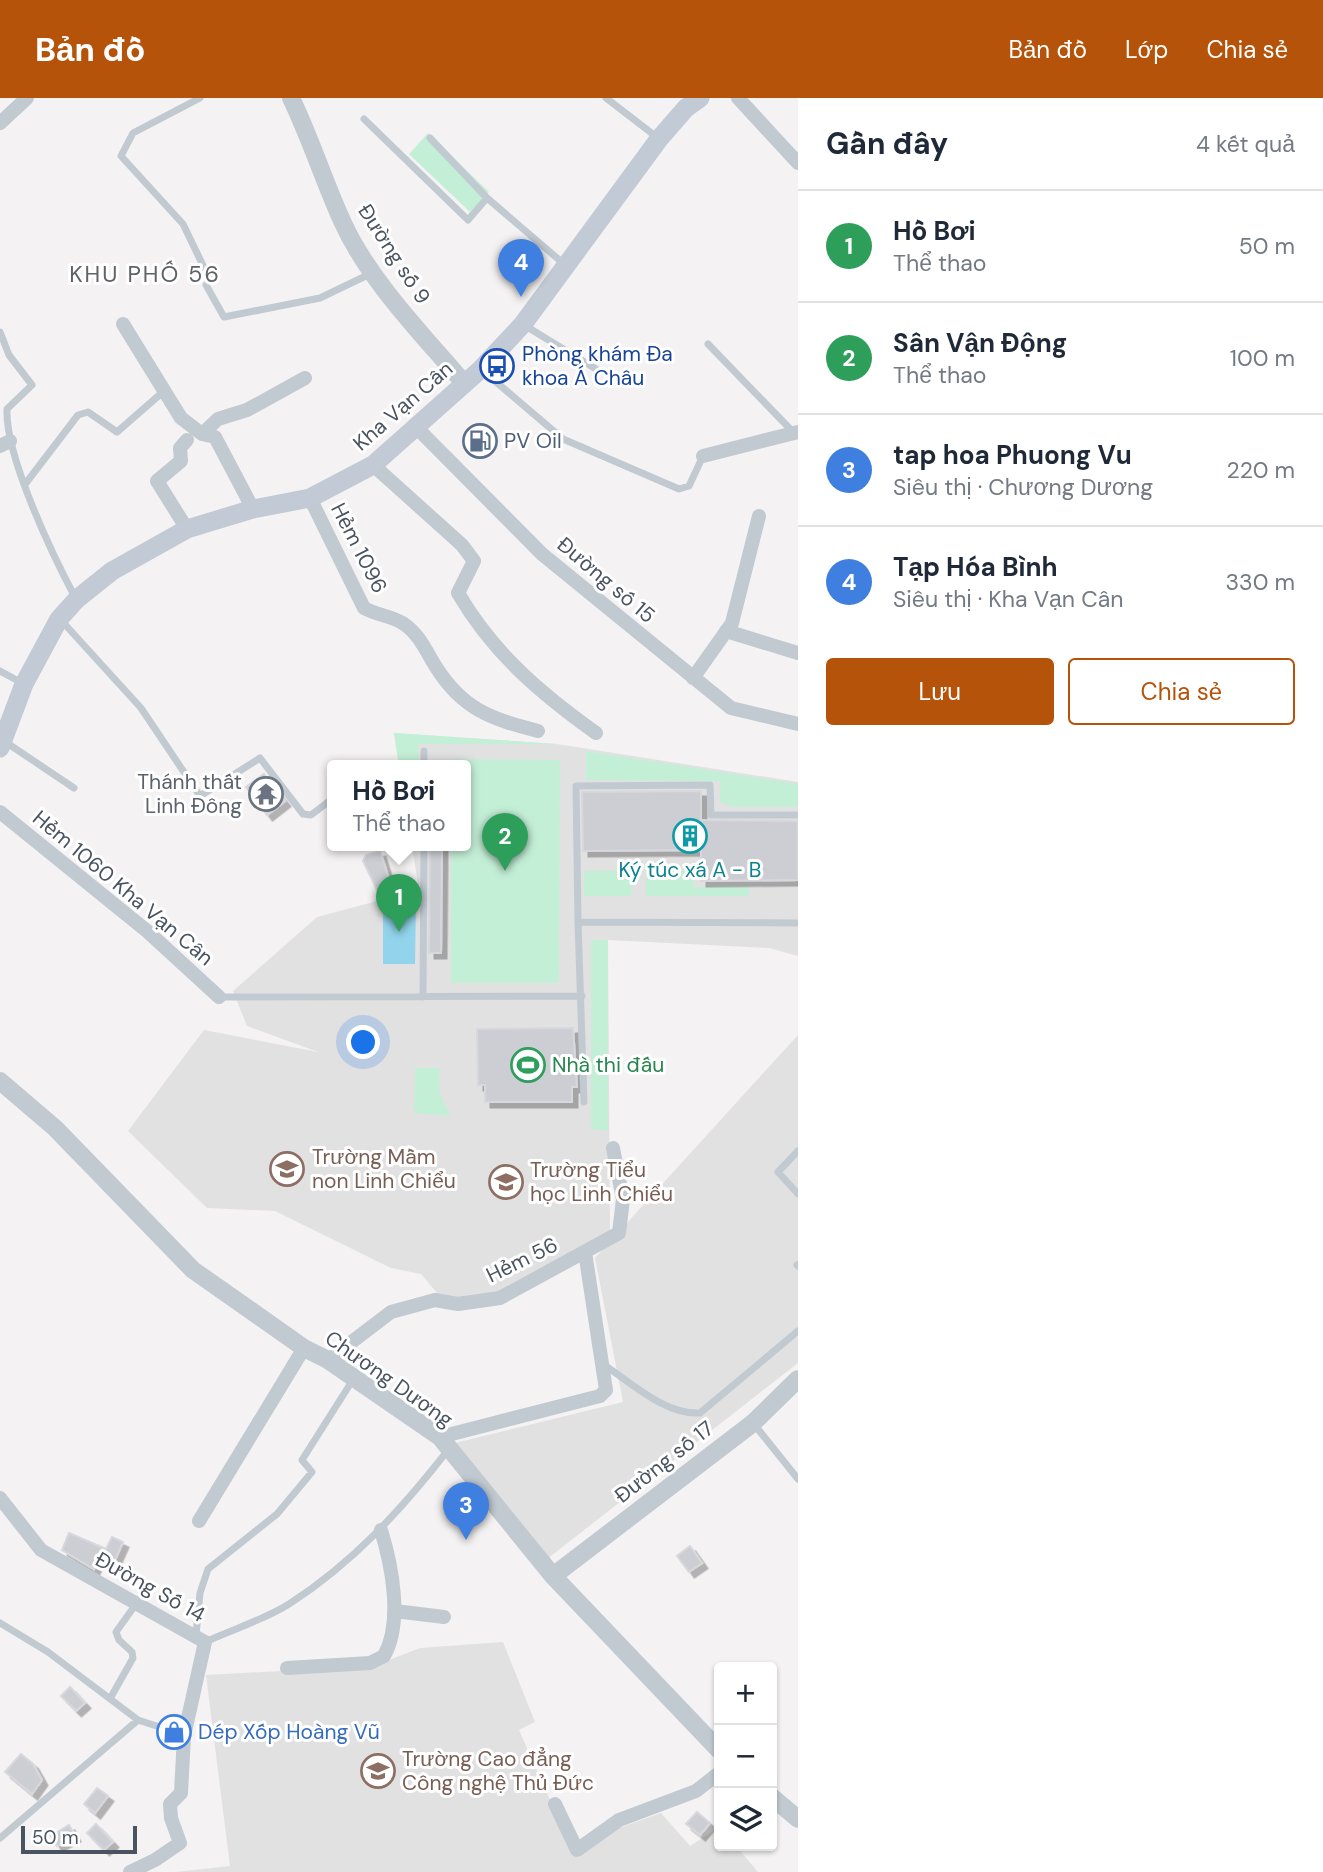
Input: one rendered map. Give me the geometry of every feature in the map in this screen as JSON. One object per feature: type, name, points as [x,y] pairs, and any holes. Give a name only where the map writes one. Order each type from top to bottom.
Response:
[{"type":"main road","name":"Kha Vạn Cân","points":[[1,742],[24,684],[59,619],[77,599],[112,571],[187,529],[253,509],[310,498],[373,465],[481,369],[523,324],[659,139],[686,108],[701,98]]},
{"type":"street","points":[[0,123],[27,98]]},
{"type":"street","name":"Đường số 9","points":[[291,98],[308,133],[344,225],[396,303],[464,382]]},
{"type":"street","points":[[738,98],[798,163]]},
{"type":"street","points":[[122,324],[166,389],[181,418],[202,434],[215,437],[253,509]]},
{"type":"street","points":[[202,434],[218,419],[247,410],[305,378]]},
{"type":"street","name":"Đường số 15","points":[[415,426],[542,554],[731,708],[798,724]]},
{"type":"street","points":[[703,456],[796,432]]},
{"type":"street","points":[[187,440],[180,448],[181,461],[157,481],[187,529]]},
{"type":"street","points":[[373,465],[462,545],[474,561],[458,593],[491,641],[552,703],[596,733]]},
{"type":"street","name":"Hẻm 1096","points":[[310,498],[364,608],[379,617],[402,622],[420,640],[453,690],[488,718],[538,731]]},
{"type":"street","points":[[693,678],[732,623],[759,516]]},
{"type":"street","points":[[726,631],[798,653]]},
{"type":"street","name":"Hẻm 1060 Kha Vạn Cân","points":[[0,812],[148,931],[219,997]]},
{"type":"street","name":"Chương Dương","points":[[0,1081],[55,1128],[193,1270],[304,1348],[328,1360],[444,1443],[553,1576],[714,1745]]},
{"type":"street","name":"Hẻm 56","points":[[328,1360],[391,1312],[435,1300],[458,1304],[500,1298],[619,1233],[623,1199],[613,1148]]},
{"type":"street","points":[[444,1443],[600,1396],[607,1384],[585,1252]]},
{"type":"street","points":[[199,1521],[304,1348]]},
{"type":"street","name":"Đường số 17","points":[[553,1576],[752,1423],[798,1379]]},
{"type":"street","name":"Đường Số 14","points":[[0,1498],[41,1550],[201,1638]]},
{"type":"street","points":[[288,1668],[370,1663],[384,1656],[394,1631],[395,1611],[388,1556],[380,1530]]},
{"type":"street","points":[[395,1611],[444,1617]]},
{"type":"street","points":[[130,1872],[180,1843],[171,1818],[170,1804],[181,1793],[184,1736],[201,1638]]},
{"type":"street","points":[[555,1804],[577,1850],[619,1820],[696,1791],[714,1777]]},
{"type":"street","points":[[777,1801],[798,1819]]},
{"type":"lane","points":[[200,98],[133,133],[121,156],[183,224],[210,279],[206,285],[224,317],[320,298],[374,272]]},
{"type":"lane","points":[[606,98],[659,139]]},
{"type":"lane","points":[[364,119],[468,220],[487,198]]},
{"type":"lane","points":[[430,138],[487,198],[567,266]]},
{"type":"lane","points":[[523,324],[596,369]]},
{"type":"lane","points":[[0,331],[9,355],[32,385],[7,409],[5,443],[26,483],[48,548],[77,599]]},
{"type":"lane","points":[[708,344],[796,432]]},
{"type":"lane","points":[[481,369],[563,439],[679,489],[689,486],[703,456]]},
{"type":"lane","points":[[26,483],[78,415],[88,412],[117,432],[166,389]]},
{"type":"lane","points":[[59,619],[141,708],[200,796],[260,758],[303,814],[311,815],[327,803]]},
{"type":"lane","points":[[0,671],[24,684]]},
{"type":"lane","points":[[1,742],[74,788]]},
{"type":"lane","points":[[424,751],[424,760]]},
{"type":"lane","points":[[584,1102],[576,786],[710,785],[711,815],[798,816]]},
{"type":"lane","points":[[423,997],[424,851]]},
{"type":"lane","points":[[578,922],[798,923]]},
{"type":"lane","points":[[219,997],[582,996]]},
{"type":"lane","points":[[798,1151],[778,1172],[798,1194]]},
{"type":"lane","points":[[604,1365],[669,1407],[684,1414],[699,1413],[798,1331]]},
{"type":"lane","points":[[201,1638],[200,1593],[208,1569],[277,1514],[312,1472],[302,1460],[354,1378]]},
{"type":"lane","points":[[752,1423],[798,1479]]},
{"type":"lane","name":"Đường Số 14","points":[[201,1638],[288,1605],[346,1562],[401,1510],[444,1443]]},
{"type":"lane","points":[[111,1697],[133,1658],[132,1652],[119,1640],[116,1632],[137,1603]]},
{"type":"lane","points":[[0,1623],[18,1631],[111,1697],[138,1720],[184,1736]]},
{"type":"lane","points":[[0,1838],[138,1720]]},
{"type":"shaded area","points":[[394,733],[557,744],[798,782],[798,956],[769,948],[608,940],[610,1234],[497,1294],[456,1300],[437,1293],[421,1274],[391,1268],[275,1211],[207,1208],[128,1131],[204,1030],[318,1052],[247,1026],[233,991],[317,917],[419,890],[413,851],[471,851],[471,760],[398,760]]},
{"type":"shaded area","points":[[798,1035],[798,1363],[547,1559],[455,1443],[623,1402],[595,1258]]},
{"type":"shaded area","name":"Trường Cao đẳng Công nghệ Thủ Đức","points":[[503,1642],[535,1722],[519,1730],[573,1852],[619,1828],[661,1813],[690,1846],[714,1831],[714,1851],[740,1851],[758,1872],[176,1872],[230,1866],[206,1675],[374,1666],[420,1648]]},
{"type":"green space","points":[[428,133],[489,192],[470,212],[409,154]]},
{"type":"green space","points":[[394,733],[557,744],[418,744],[418,760],[398,760]]},
{"type":"green space","points":[[586,751],[798,784],[798,807],[732,807],[720,802],[720,781],[586,780]]},
{"type":"green space","points":[[452,759],[560,760],[559,983],[451,983],[451,851],[471,851],[471,760]]},
{"type":"green space","points":[[584,871],[631,871],[631,896],[584,896]]},
{"type":"green space","points":[[646,871],[694,871],[694,887],[749,887],[749,896],[646,896]]},
{"type":"green space","points":[[591,940],[608,940],[608,1131],[591,1129]]},
{"type":"green space","points":[[415,1068],[439,1068],[440,1095],[451,1116],[414,1113]]},
{"type":"water","points":[[383,901],[416,901],[415,964],[383,964]]},
{"type":"building","name":"Thánh thất Linh Đông","points":[[264,774],[285,801],[267,815],[246,787]]},
{"type":"building","name":"Ký túc xá A - B","points":[[701,791],[701,820],[798,821],[798,880],[701,881],[701,850],[583,851],[582,792]]},
{"type":"building","points":[[380,851],[394,895],[381,898],[363,861],[366,855]]},
{"type":"building","points":[[430,851],[442,851],[441,953],[429,953]]},
{"type":"building","name":"Nhà thi đấu","points":[[573,1028],[577,1087],[572,1087],[572,1102],[485,1102],[485,1085],[478,1085],[477,1029]]},
{"type":"building","points":[[69,1533],[106,1549],[112,1537],[123,1542],[112,1567],[98,1560],[94,1569],[62,1550]]},
{"type":"building","points":[[690,1546],[702,1563],[689,1572],[677,1556]]},
{"type":"building","points":[[70,1687],[85,1703],[76,1711],[61,1696]]},
{"type":"building","points":[[21,1754],[33,1764],[42,1780],[32,1794],[5,1772]]},
{"type":"building","points":[[97,1788],[108,1796],[95,1813],[84,1804]]},
{"type":"building","points":[[697,1812],[710,1823],[700,1835],[686,1824]]},
{"type":"building","points":[[96,1824],[113,1842],[104,1850],[87,1833]]},
{"type":"building","points":[[69,1825],[75,1836],[57,1846],[51,1836]]},
{"type":"place","name":"Tạp Hóa Bình","points":[[521,297]]},
{"type":"place","name":"Phòng khám Đa khoa Á Châu","points":[[497,366]]},
{"type":"place","name":"PV Oil","points":[[480,441]]},
{"type":"place","name":"Thánh thất Linh Đông","points":[[266,794]]},
{"type":"place","name":"Ký túc xá A - B","points":[[690,836]]},
{"type":"place","name":"Sân Vận Động","points":[[505,871]]},
{"type":"place","name":"Hồ Bơi","points":[[399,932]]},
{"type":"place","name":"Nhà thi đấu","points":[[528,1065]]},
{"type":"place","name":"Trường Mầm non Linh Chiểu","points":[[287,1169]]},
{"type":"place","name":"Trường Tiểu học Linh Chiểu","points":[[506,1182]]},
{"type":"place","name":"tap hoa Phuong Vu","points":[[466,1540]]},
{"type":"place","name":"Dép Xốp Hoàng Vũ","points":[[174,1732]]},
{"type":"place","name":"Trường Cao đẳng Công nghệ Thủ Đức","points":[[378,1771]]},
{"type":"district","name":"KHU PHỐ 56","points":[[145,274]]}]
